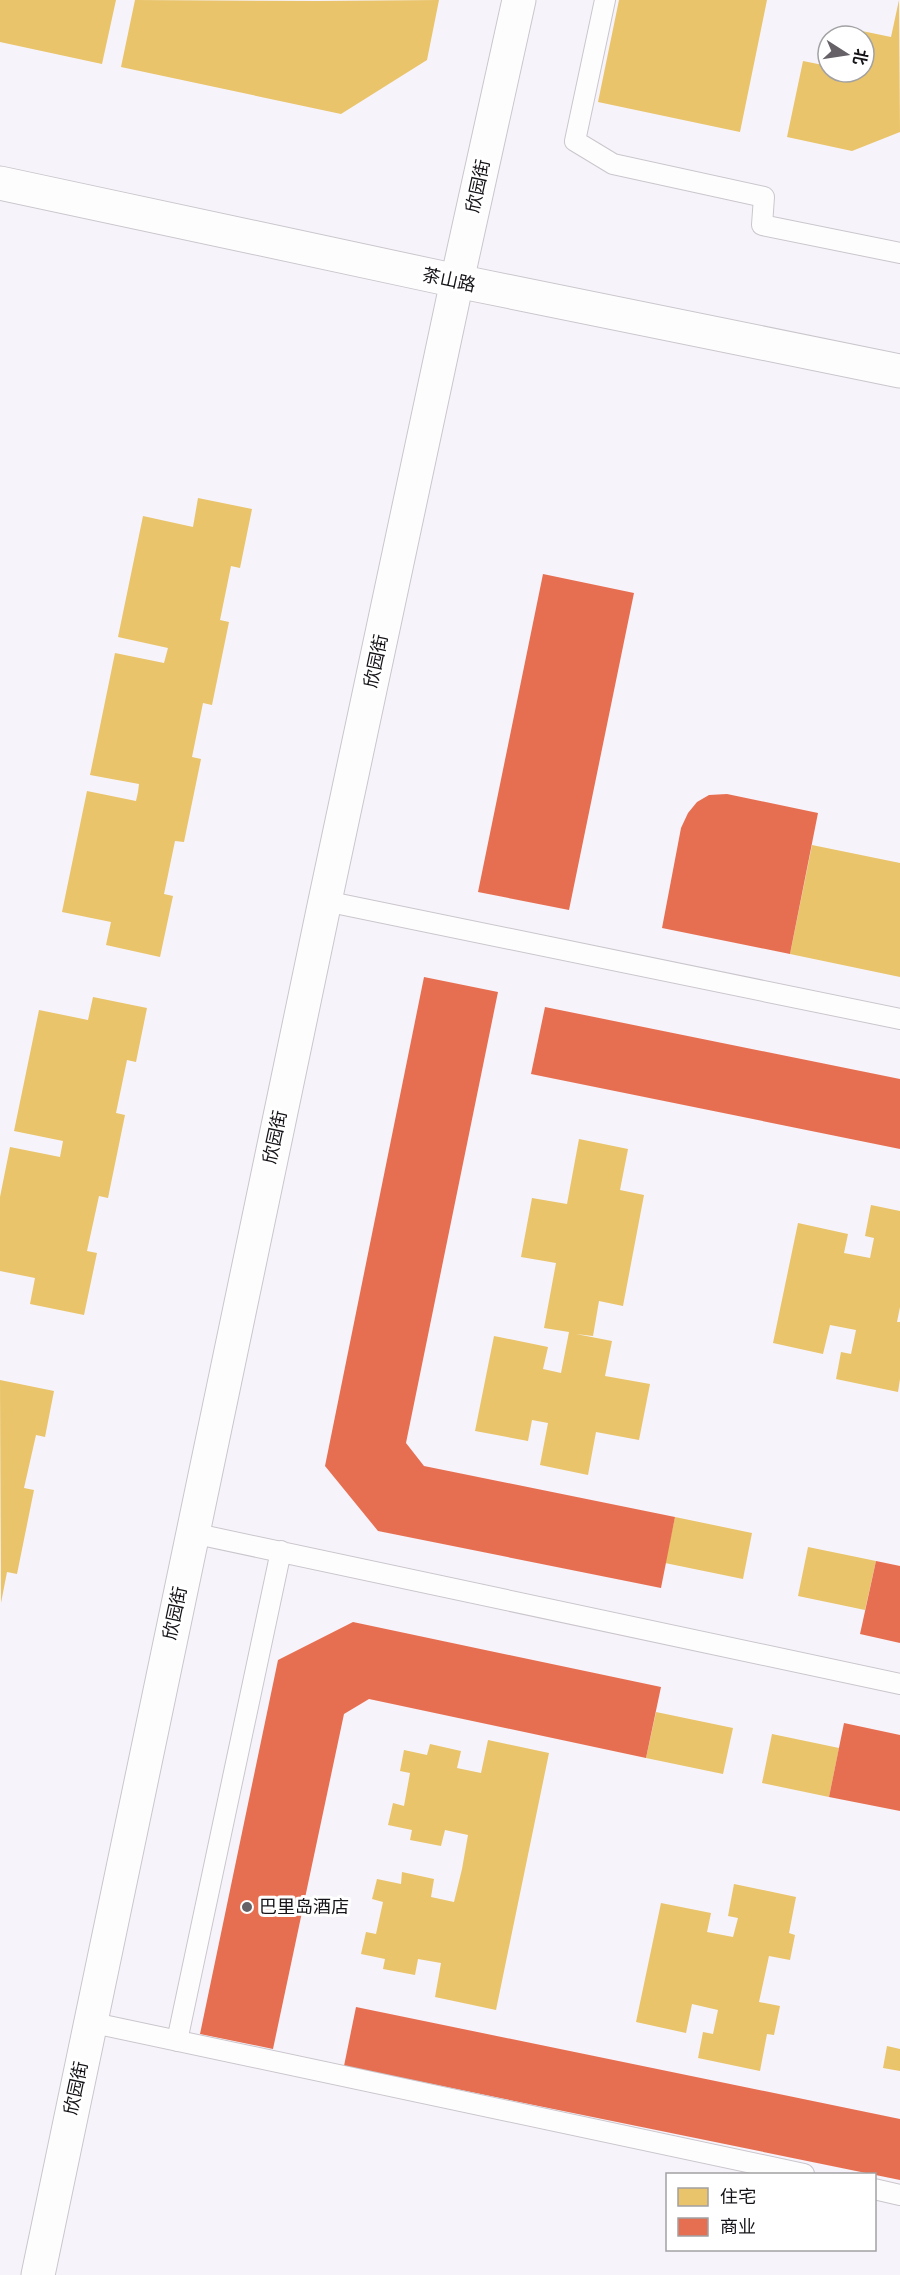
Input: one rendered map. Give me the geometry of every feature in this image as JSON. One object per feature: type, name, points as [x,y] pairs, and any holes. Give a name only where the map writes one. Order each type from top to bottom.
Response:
[{"type":"street","name":"欣园街","points":[[38,2275],[89,2022],[325,901],[519,0]]},
{"type":"street","name":"茶山路","points":[[0,183],[457,281],[900,372]]},
{"type":"lane","points":[[605,0],[575,141],[613,164],[764,197],[762,225],[900,253]]},
{"type":"lane","points":[[325,901],[900,1019]]},
{"type":"lane","points":[[192,1533],[900,1684]]},
{"type":"lane","points":[[177,2041],[280,1551]]},
{"type":"lane","points":[[89,2022],[795,2173]]},
{"type":"lane","points":[[876,2189],[900,2195]]},
{"type":"building: 住宅","points":[[0,0],[116,0],[102,64],[0,42]]},
{"type":"building: 住宅","points":[[135,0],[439,0],[427,60],[341,114],[121,67]]},
{"type":"building: 住宅","points":[[619,0],[767,0],[740,132],[598,102]]},
{"type":"building: 住宅","points":[[899,0],[900,132],[852,151],[787,137],[803,61],[816,64],[816,84],[876,84],[876,34],[891,37]]},
{"type":"building: 住宅","points":[[198,498],[252,509],[240,568],[231,566],[220,620],[229,622],[212,705],[203,703],[192,757],[201,759],[184,842],[175,841],[164,894],[173,896],[160,957],[106,945],[111,922],[62,912],[87,791],[136,801],[138,792],[139,784],[90,775],[115,653],[164,663],[168,648],[118,637],[143,516],[193,527]]},
{"type":"building: 住宅","points":[[812,845],[900,863],[900,977],[790,954]]},
{"type":"building: 住宅","points":[[93,997],[147,1008],[136,1062],[127,1060],[116,1113],[125,1115],[108,1198],[99,1196],[87,1251],[97,1253],[84,1315],[30,1304],[35,1278],[0,1271],[0,1197],[10,1147],[60,1157],[63,1141],[14,1131],[39,1010],[88,1020]]},
{"type":"building: 住宅","points":[[579,1139],[628,1149],[620,1190],[644,1195],[623,1306],[599,1301],[593,1336],[576,1334],[612,1341],[605,1376],[650,1384],[639,1440],[596,1432],[588,1475],[540,1465],[548,1423],[532,1420],[528,1441],[475,1431],[494,1336],[548,1347],[543,1369],[561,1373],[569,1332],[544,1328],[556,1263],[521,1257],[532,1198],[567,1204]]},
{"type":"building: 住宅","points":[[871,1205],[900,1211],[900,1307],[897,1322],[900,1322],[900,1379],[898,1392],[836,1379],[841,1352],[851,1354],[856,1330],[830,1325],[823,1354],[773,1343],[798,1223],[848,1234],[844,1253],[870,1258],[874,1238],[865,1236]]},
{"type":"building: 住宅","points":[[0,1380],[54,1391],[45,1437],[36,1435],[24,1488],[34,1490],[17,1574],[7,1572],[1,1603]]},
{"type":"building: 住宅","points":[[675,1517],[752,1533],[743,1579],[665,1563]]},
{"type":"building: 住宅","points":[[808,1547],[876,1561],[865,1610],[798,1596]]},
{"type":"building: 住宅","points":[[656,1712],[733,1728],[723,1774],[646,1758]]},
{"type":"building: 住宅","points":[[772,1734],[839,1748],[829,1797],[762,1783]]},
{"type":"building: 住宅","points":[[488,1740],[549,1753],[496,2010],[435,1997],[441,1963],[418,1959],[415,1975],[383,1969],[385,1959],[361,1954],[366,1932],[376,1934],[383,1902],[372,1899],[377,1879],[401,1884],[402,1872],[434,1879],[431,1897],[454,1902],[462,1869],[468,1835],[445,1830],[441,1846],[410,1840],[412,1830],[388,1825],[393,1803],[404,1806],[410,1773],[400,1771],[404,1750],[427,1755],[430,1744],[461,1751],[457,1768],[481,1773]]},
{"type":"building: 住宅","points":[[734,1884],[796,1897],[789,1933],[795,1935],[790,1960],[769,1956],[759,2002],[780,2006],[774,2035],[767,2034],[760,2071],[698,2058],[703,2032],[713,2034],[718,2010],[692,2004],[686,2033],[636,2022],[661,1903],[711,1913],[707,1932],[733,1937],[738,1918],[728,1916]]},
{"type":"building: 住宅","points":[[887,2046],[900,2049],[900,2071],[883,2068]]},
{"type":"building: 商业","points":[[543,574],[634,593],[569,910],[478,892]]},
{"type":"building: 商业","points":[[727,794],[818,813],[790,954],[662,928],[681,828],[688,813],[697,802],[709,795]]},
{"type":"building: 商业","points":[[424,977],[498,992],[406,1443],[424,1466],[675,1517],[661,1588],[378,1531],[325,1466]]},
{"type":"building: 商业","points":[[545,1007],[900,1079],[900,1149],[531,1074]]},
{"type":"building: 商业","points":[[876,1561],[900,1566],[900,1643],[860,1634]]},
{"type":"building: 商业","points":[[353,1622],[661,1687],[646,1758],[369,1699],[344,1714],[273,2049],[200,2034],[278,1660]]},
{"type":"building: 商业","points":[[844,1723],[900,1735],[900,1811],[829,1797]]},
{"type":"building: 商业","points":[[356,2007],[900,2119],[900,2180],[876,2175],[876,2173],[866,2173],[344,2066]]},
{"type":"place","name":"巴里岛酒店","points":[[247,1907]]}]
